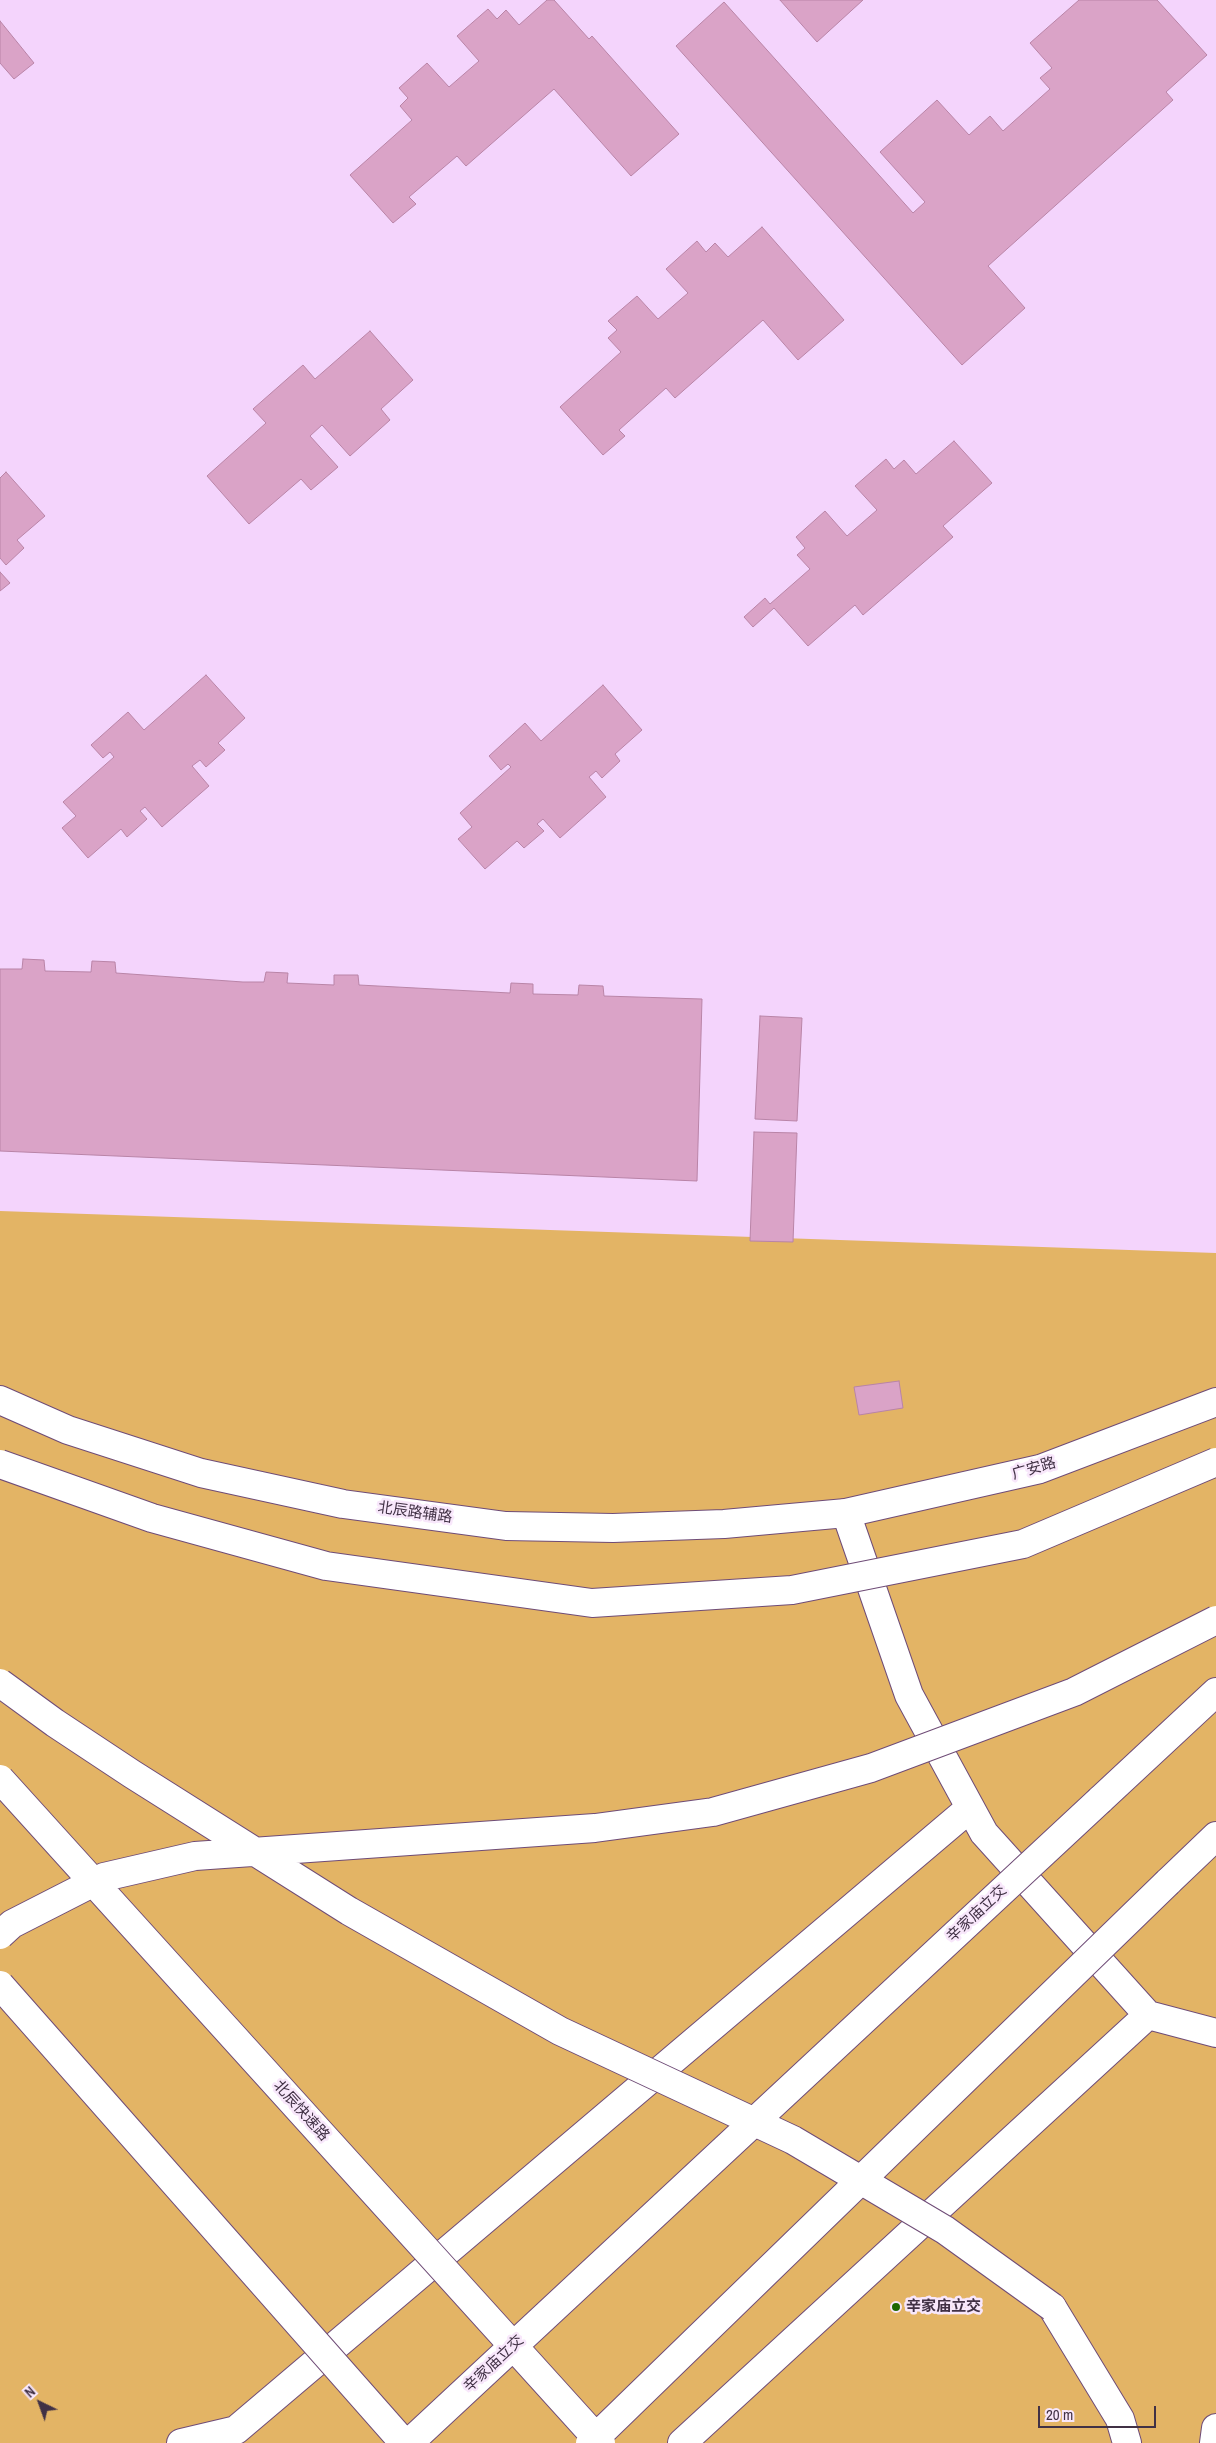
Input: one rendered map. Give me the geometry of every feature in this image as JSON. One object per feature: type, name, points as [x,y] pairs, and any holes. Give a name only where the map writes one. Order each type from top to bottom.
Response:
[{"type":"main road","name":"北辰路辅路","points":[[0,1400],[68,1430],[200,1473],[343,1504],[506,1526],[613,1528],[724,1524],[846,1513]]},
{"type":"main road","name":"广安路","points":[[846,1513],[1040,1469],[1216,1402]]},
{"type":"main road","points":[[0,1464],[152,1518],[326,1566],[592,1603],[792,1590],[1023,1544],[1216,1462]]},
{"type":"main road","points":[[846,1513],[909,1695],[984,1833],[1148,2015],[1216,2034]]},
{"type":"main road","points":[[0,1935],[12,1924],[104,1877],[195,1856],[596,1828],[713,1812],[871,1768],[1074,1692],[1216,1620]]},
{"type":"main road","points":[[0,1683],[55,1724],[358,1916],[560,2031],[793,2140],[945,2230],[1052,2307],[1120,2419],[1127,2443]]},
{"type":"main road","name":"辛家庙立交","points":[[409,2443],[1216,1692]]},
{"type":"main road","name":"北辰快速路","points":[[0,1780],[601,2443]]},
{"type":"main road","points":[[181,2443],[242,2437],[970,1808]]},
{"type":"main road","points":[[590,2443],[1216,1836]]},
{"type":"main road","points":[[0,1985],[404,2443]]},
{"type":"main road","points":[[682,2443],[1148,2015]]},
{"type":"main road","points":[[1214,2443],[1216,2428]]},
{"type":"shaded area","points":[[0,1211],[1216,1253],[1216,2443],[0,2443]]},
{"type":"building","points":[[547,0],[554,0],[589,39],[592,36],[679,134],[631,176],[554,89],[466,166],[457,156],[409,197],[416,204],[393,223],[350,175],[412,120],[400,106],[408,98],[399,88],[427,63],[449,87],[479,61],[457,36],[488,9],[497,19],[506,10],[519,25]]},
{"type":"building","points":[[780,0],[863,0],[817,42]]},
{"type":"building","points":[[1079,0],[1157,0],[1207,55],[1166,92],[1173,100],[988,266],[1025,308],[962,365],[676,46],[724,2],[913,213],[925,202],[880,152],[937,100],[969,135],[990,116],[1003,131],[1050,89],[1040,78],[1052,68],[1030,43]]},
{"type":"building","points":[[0,21],[34,63],[14,79],[0,63]]},
{"type":"building","points":[[762,227],[844,320],[798,360],[763,320],[675,398],[666,388],[619,430],[625,436],[603,455],[560,407],[621,352],[608,338],[617,330],[608,321],[637,296],[658,319],[688,293],[666,269],[697,241],[706,252],[715,243],[728,257]]},
{"type":"building","points":[[370,331],[413,380],[381,409],[390,420],[350,456],[322,425],[310,436],[338,467],[311,490],[301,479],[249,524],[207,476],[266,423],[253,409],[303,365],[315,379]]},
{"type":"building","points":[[954,441],[992,483],[943,526],[953,537],[863,615],[855,605],[808,646],[774,608],[753,627],[744,617],[765,598],[770,604],[810,569],[797,555],[805,548],[796,537],[825,511],[847,536],[877,510],[855,486],[886,459],[894,469],[904,460],[916,474]]},
{"type":"building","points":[[6,472],[45,516],[17,540],[24,548],[6,565],[0,558],[0,478]]},
{"type":"building","points":[[0,572],[10,583],[0,591]]},
{"type":"building","points":[[206,675],[245,718],[218,743],[225,750],[206,767],[200,760],[192,766],[209,786],[162,827],[145,807],[140,811],[147,819],[127,837],[121,829],[88,858],[62,828],[76,816],[63,802],[114,757],[110,752],[103,758],[91,745],[128,712],[144,730]]},
{"type":"building","points":[[603,685],[642,730],[615,754],[620,761],[602,778],[596,771],[589,777],[606,797],[560,838],[543,819],[537,824],[544,831],[524,848],[517,841],[485,869],[458,839],[472,827],[460,813],[511,767],[508,764],[501,770],[489,756],[525,723],[541,741]]},
{"type":"building","points":[[23,959],[44,960],[45,971],[91,972],[92,961],[115,962],[116,973],[243,982],[264,982],[266,972],[288,973],[287,983],[334,985],[334,975],[358,975],[359,985],[510,993],[511,983],[533,984],[533,994],[578,995],[579,985],[603,986],[604,996],[702,999],[697,1181],[0,1151],[0,969],[22,969]]},
{"type":"building","points":[[760,1016],[802,1018],[797,1121],[755,1119]]},
{"type":"building","points":[[754,1132],[797,1133],[793,1242],[750,1241]]},
{"type":"building","points":[[899,1381],[903,1408],[859,1415],[854,1387]]},
{"type":"place","name":"辛家庙立交","points":[[896,2307]]}]
